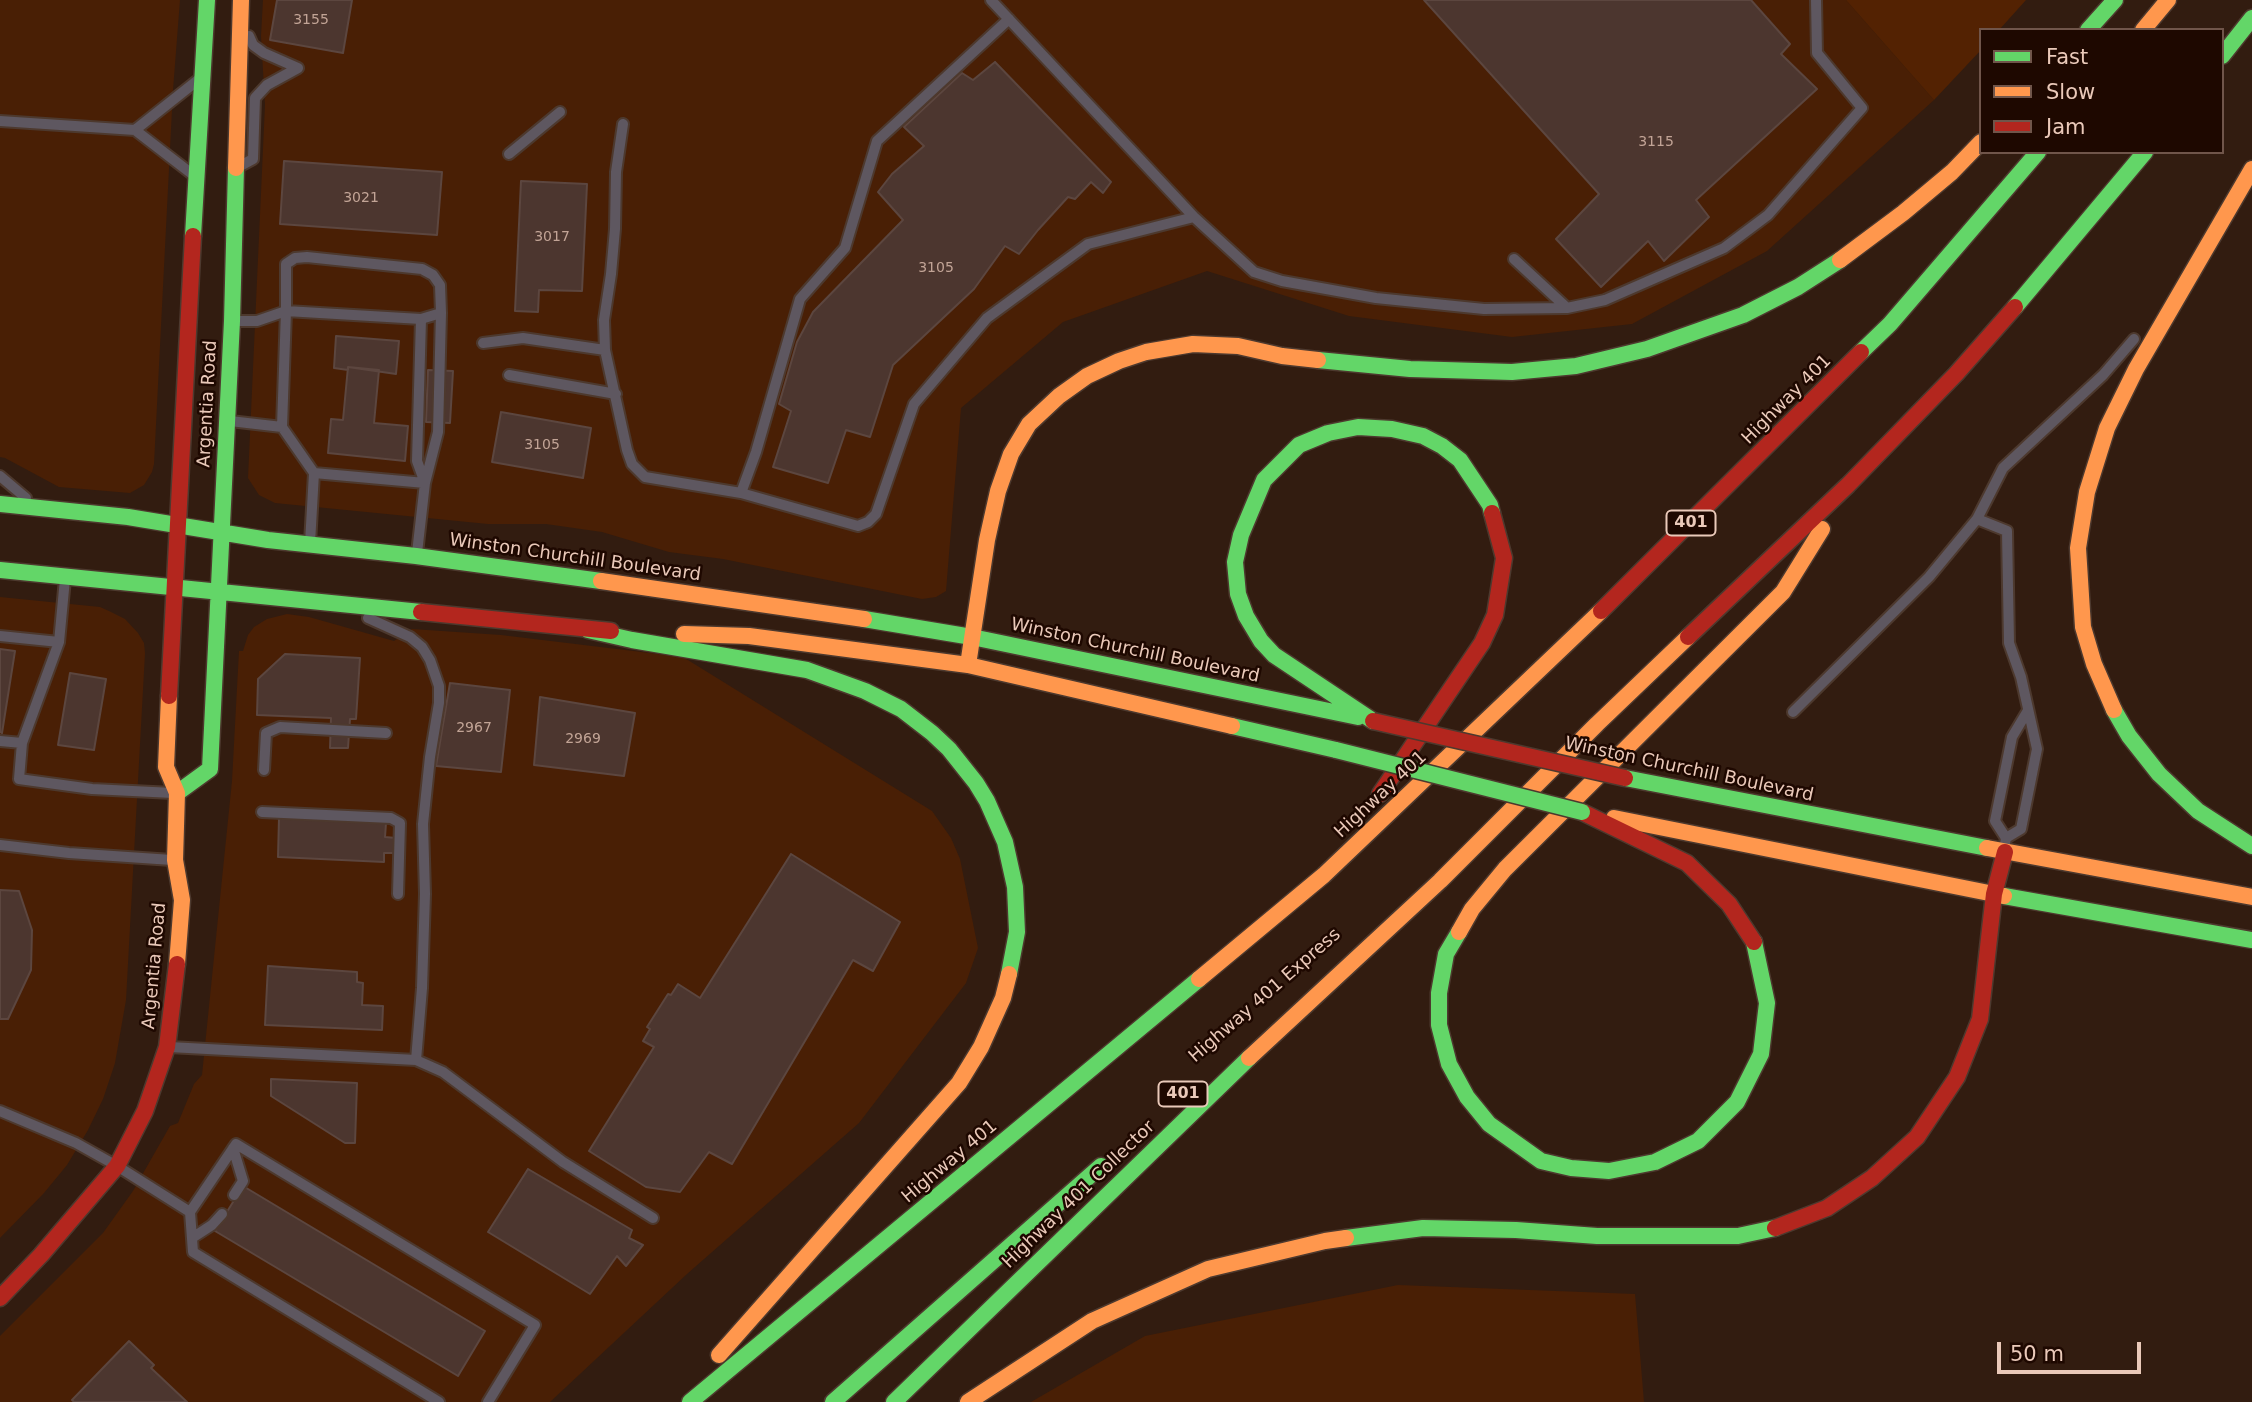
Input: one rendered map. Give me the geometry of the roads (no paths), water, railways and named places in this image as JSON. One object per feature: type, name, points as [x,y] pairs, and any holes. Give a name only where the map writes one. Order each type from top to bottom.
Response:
[{"type":"main road","name":"Argentia Road","points":[[0,1298],[41,1255],[117,1166],[145,1111],[167,1047],[174,1000],[182,900],[175,860],[177,793],[166,767],[207,0]]},
{"type":"main road","name":"Argentia Road","points":[[177,793],[210,769],[232,321],[243,0]]},
{"type":"main road","points":[[2090,28],[2115,0]]},
{"type":"main road","points":[[2145,28],[2168,0]]},
{"type":"main road","points":[[2224,54],[2252,18]]},
{"type":"main road","points":[[968,665],[987,540],[998,491],[1011,454],[1030,424],[1059,396],[1087,376],[1146,352],[1193,344],[1238,346],[1282,356],[1410,369],[1511,372],[1576,366],[1647,349],[1743,315],[1798,287],[1843,258],[1903,213],[1952,172],[1979,144]]},
{"type":"main road","name":"Highway 401","points":[[691,1402],[1324,875],[1564,648],[1880,334],[2036,154]]},
{"type":"main road","name":"401","points":[[1534,786],[1848,485],[1956,374],[2074,239],[2143,154]]},
{"type":"main road","points":[[2252,169],[2136,369],[2107,428],[2087,492],[2078,548],[2083,628],[2109,701],[2129,736],[2159,774],[2198,811],[2252,846]]},
{"type":"main road","points":[[1324,875],[1482,643],[1495,615],[1502,587],[1504,558],[1490,505],[1460,460],[1423,436],[1392,429],[1358,427],[1328,433],[1299,445],[1281,461],[1264,480],[1254,500],[1241,535],[1235,562],[1238,594],[1246,616],[1261,641],[1274,655],[1310,681],[1373,720]]},
{"type":"main road","points":[[1582,812],[1687,863],[1729,904],[1755,944],[1767,1003],[1761,1054],[1737,1102],[1698,1141],[1656,1162],[1609,1171],[1571,1168],[1541,1161],[1489,1124],[1467,1097],[1449,1064],[1439,1025],[1439,993],[1446,954],[1472,909],[1505,869],[1783,592],[1848,485]]},
{"type":"main road","name":"Winston Churchill Boulevard","points":[[0,504],[416,555],[802,609],[972,637],[1373,720],[1625,778],[2005,845],[2252,897]]},
{"type":"main road","points":[[0,569],[588,630],[749,636],[968,665],[1336,750],[1582,812],[1994,894],[2252,940]]},
{"type":"main road","points":[[588,630],[807,670],[865,691],[901,709],[949,749],[976,783],[1005,842],[1016,887],[1017,932],[1009,976],[986,1036],[959,1083],[678,1402]]},
{"type":"main road","name":"Highway 401 Express","points":[[1241,1043],[1534,786]]},
{"type":"main road","name":"Highway 401 Collector","points":[[894,1402],[1305,1004],[1440,881],[1534,786]]},
{"type":"main road","points":[[968,1402],[1092,1321],[1209,1269],[1325,1241],[1423,1228],[1516,1230],[1597,1236],[1738,1236],[1785,1226],[1827,1208],[1872,1178],[1917,1137],[1957,1077],[1980,1019],[1994,894],[2005,845]]},
{"type":"main road","points":[[833,1402],[1115,1154]]},
{"type":"lane","points":[[237,167],[253,159],[255,98],[267,85],[298,68],[264,53],[253,45],[247,31],[243,0]]},
{"type":"lane","points":[[991,0],[1194,217],[1254,272],[1282,281],[1411,303],[1485,309],[1567,308],[1605,300],[1724,248],[1768,215],[1862,108],[1817,53],[1816,0]]},
{"type":"lane","points":[[741,493],[756,452],[800,299],[845,248],[877,141],[1009,19]]},
{"type":"lane","points":[[135,130],[204,75]]},
{"type":"lane","points":[[509,155],[560,113]]},
{"type":"lane","points":[[0,121],[135,130],[197,177]]},
{"type":"lane","points":[[623,124],[616,172],[615,229],[604,320],[605,350],[628,450],[638,473],[645,477],[741,493],[858,526],[868,522],[876,514],[914,404],[987,318],[1088,244],[1194,217]]},
{"type":"lane","points":[[1793,712],[1929,577],[1977,519],[2003,468],[2103,375],[2146,326],[2216,230]]},
{"type":"lane","points":[[310,544],[314,473],[282,427],[286,264],[295,258],[307,257],[422,269],[433,275],[440,285],[438,432],[425,483],[416,555]]},
{"type":"lane","points":[[1514,259],[1567,308]]},
{"type":"lane","points":[[232,321],[257,321],[286,311],[421,319],[441,313]]},
{"type":"lane","points":[[421,319],[417,461],[425,483]]},
{"type":"lane","points":[[483,342],[523,338],[605,350]]},
{"type":"lane","points":[[509,375],[615,394]]},
{"type":"lane","points":[[227,421],[282,427]]},
{"type":"lane","points":[[314,473],[425,483]]},
{"type":"lane","points":[[0,476],[23,497],[48,509]]},
{"type":"lane","points":[[1977,519],[2007,531],[2009,643],[2021,677],[2037,749],[2021,829],[2005,845],[1995,821],[2012,737],[2027,712]]},
{"type":"lane","points":[[66,576],[59,642],[22,743],[19,779],[92,789],[177,793]]},
{"type":"lane","points":[[342,605],[410,637],[430,660],[439,686],[423,824],[425,894],[416,1060]]},
{"type":"lane","points":[[0,636],[59,642]]},
{"type":"lane","points":[[264,770],[266,733],[281,727],[386,733]]},
{"type":"lane","points":[[0,741],[22,743]]},
{"type":"lane","points":[[262,812],[391,818],[400,823],[398,894]]},
{"type":"lane","points":[[0,845],[175,860]]},
{"type":"lane","points":[[167,1047],[416,1060],[443,1072],[563,1161],[653,1218]]},
{"type":"lane","points":[[0,1111],[76,1143],[190,1212]]},
{"type":"lane","points":[[439,1402],[192,1252],[190,1212],[236,1144],[535,1325],[488,1402]]},
{"type":"lane","points":[[233,1148],[243,1181],[234,1195]]},
{"type":"lane","points":[[192,1238],[212,1226],[222,1214]]}]
